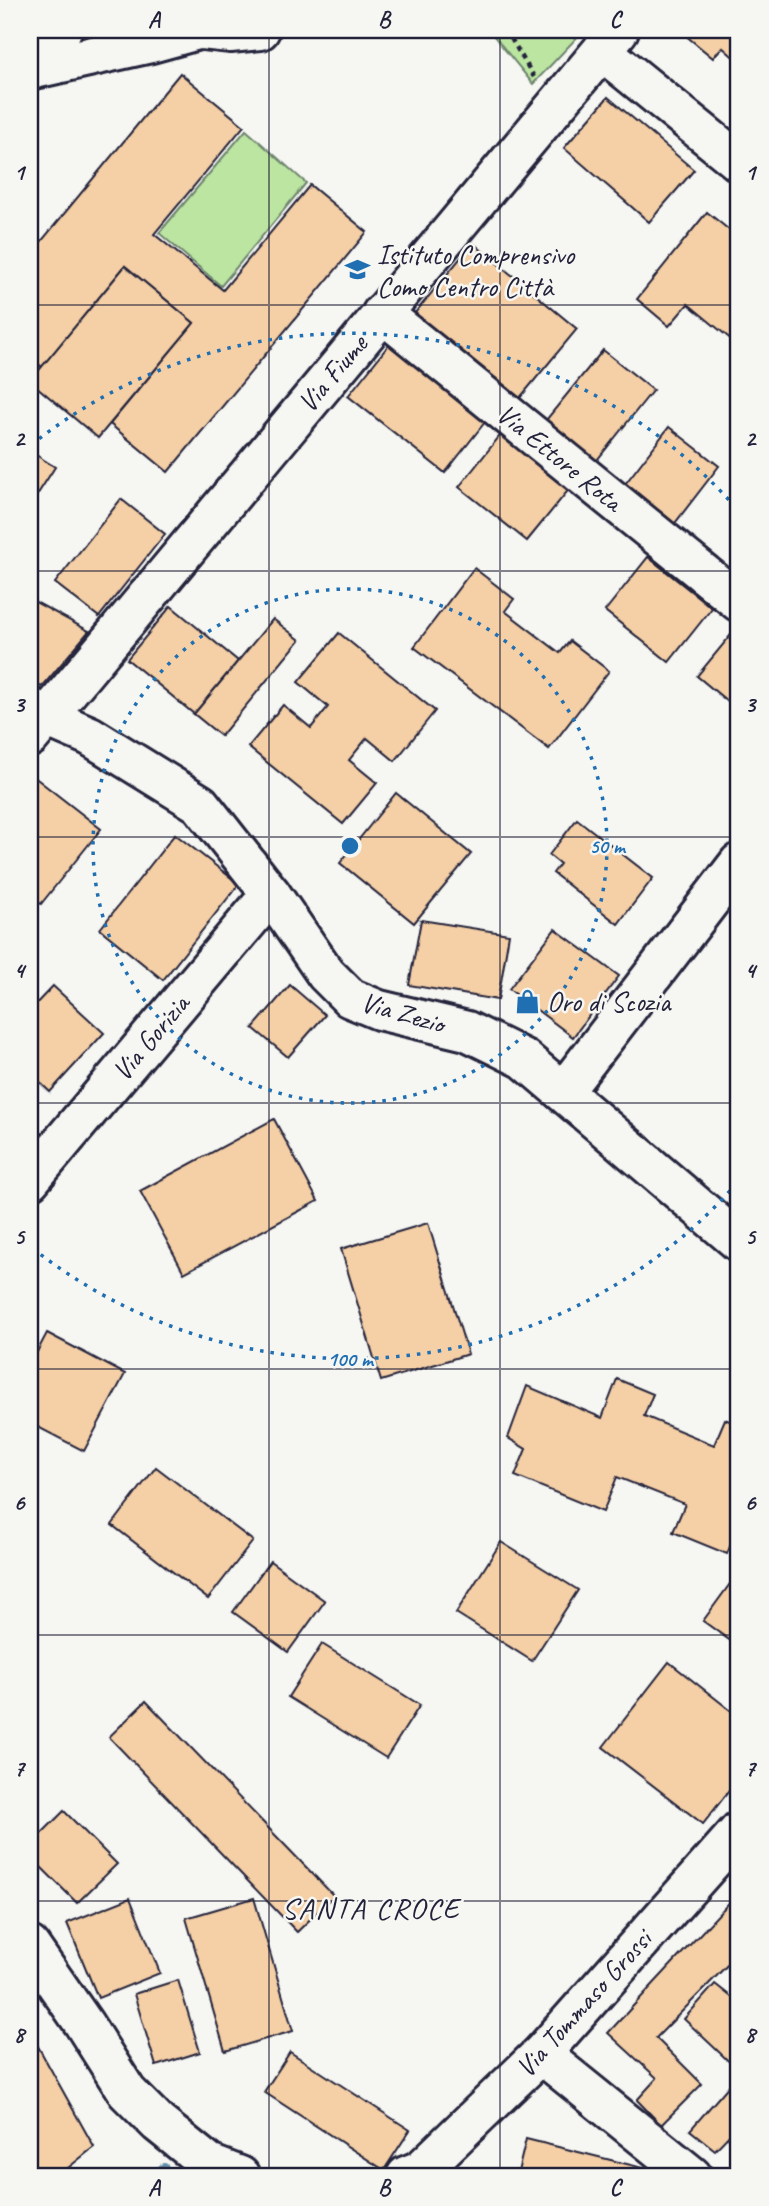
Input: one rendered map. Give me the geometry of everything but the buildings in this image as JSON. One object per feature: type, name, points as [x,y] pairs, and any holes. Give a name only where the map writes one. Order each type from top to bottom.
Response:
[{"type":"street","points":[[30,71],[62,30]]},
{"type":"street","points":[[30,71],[200,30],[230,33],[260,30]]},
{"type":"street","points":[[610,40],[739,162]]},
{"type":"street","name":"Via Fiume","points":[[35,720],[382,313],[610,40]]},
{"type":"street","name":"Via Ettore Rota","points":[[382,313],[739,602]]},
{"type":"street","name":"Via Zezio","points":[[35,720],[90,736],[200,804],[271,894],[326,974],[350,998],[379,1010],[451,1026],[484,1037],[524,1059],[739,1242]]},
{"type":"street","points":[[563,1093],[739,863]]},
{"type":"street","name":"Via Gorizia","points":[[30,1180],[271,894]]},
{"type":"street","name":"Via Tommaso Grossi","points":[[414,2173],[541,2054],[739,1831]]},
{"type":"street","points":[[30,1946],[127,2092],[158,2123],[209,2164],[240,2176]]},
{"type":"street","points":[[541,2054],[692,2176]]},
{"type":"path","points":[[506,30],[539,86],[560,100]]},
{"type":"green space","points":[[489,30],[584,30],[533,84]]},
{"type":"green space","points":[[246,130],[306,183],[221,286],[159,233]]},
{"type":"waterway","points":[[153,2176],[164,2168]]},
{"type":"place","name":"Istituto Comprensivo Como Centro Città","points":[[357,270]]},
{"type":"place","name":"Oro di Scozia","points":[[527,1001]]},
{"type":"district","name":"SANTA CROCE","points":[[371,1908]]}]
